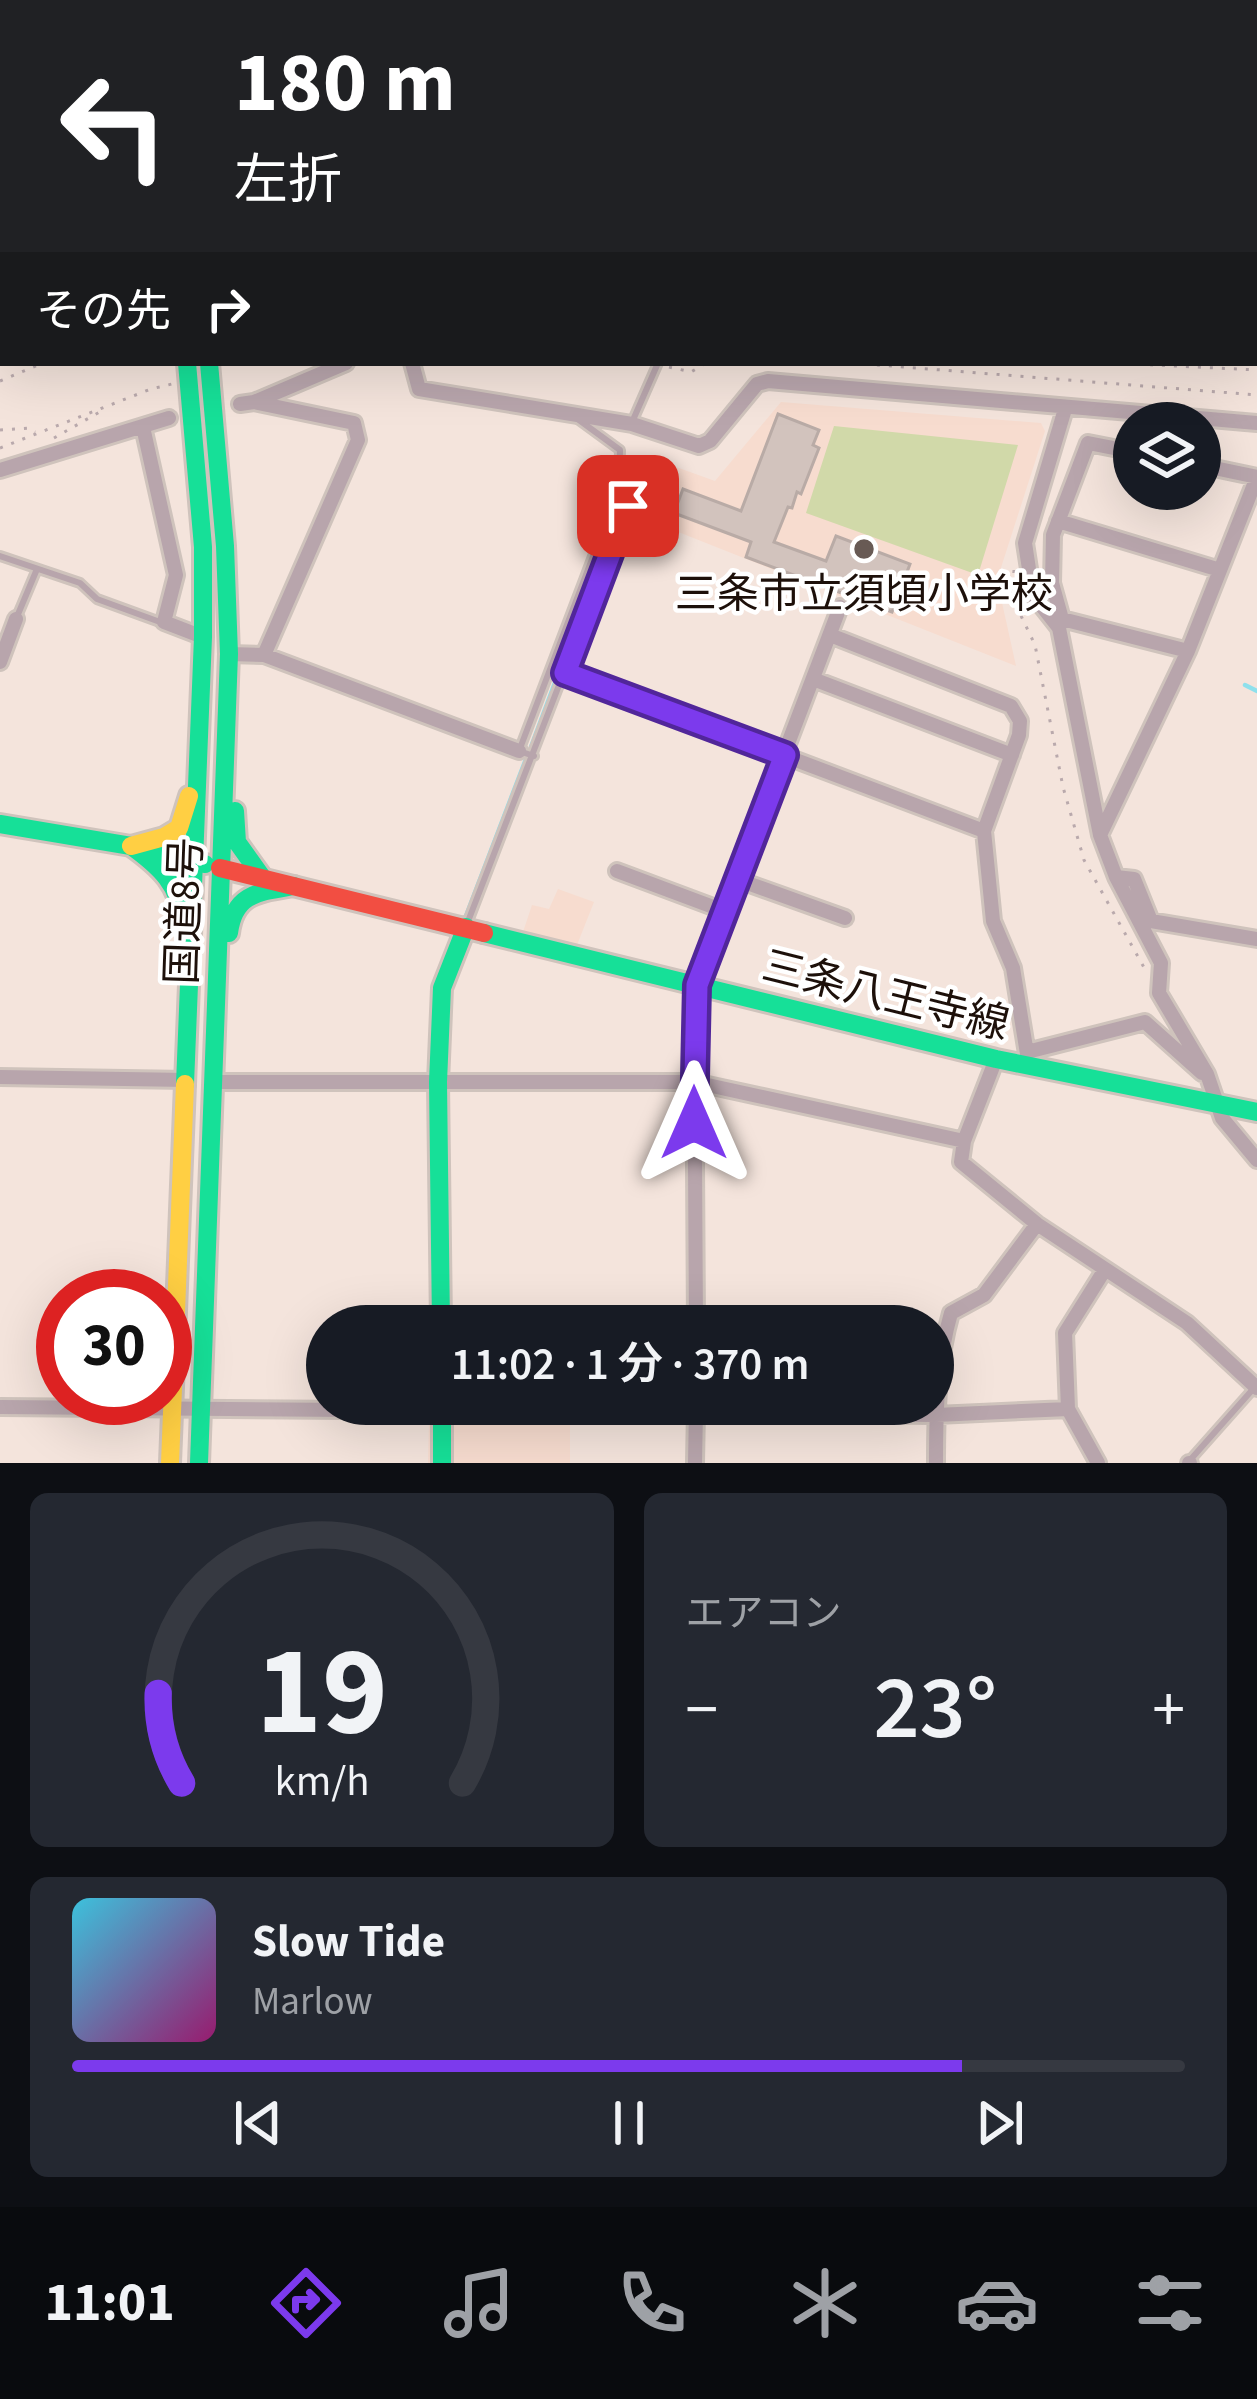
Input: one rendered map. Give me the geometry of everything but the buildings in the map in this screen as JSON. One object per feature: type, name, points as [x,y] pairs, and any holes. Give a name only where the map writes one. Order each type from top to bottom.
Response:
[{"type":"main road","name":"国道8号","points":[[179,1269],[203,637],[203,547],[187,366]]},
{"type":"main road","name":"国道8号","points":[[200,1463],[229,654],[226,546],[209,366]]},
{"type":"main road","points":[[130,846],[171,834],[186,820],[191,737],[202,718]]},
{"type":"main road","points":[[225,752],[236,769],[237,842],[262,878]]},
{"type":"main road","name":"三条八王寺線","points":[[0,824],[130,846],[996,1059],[1028,1059],[1257,1112]]},
{"type":"main road","points":[[130,846],[164,869],[183,898],[183,965],[191,989]]},
{"type":"main road","points":[[215,1021],[228,978],[232,905],[256,892],[294,886]]},
{"type":"main road","points":[[441,1305],[438,1082],[442,988],[466,927]]},
{"type":"main road","name":"国道8号","points":[[170,1463],[171,1425]]},
{"type":"main road","points":[[442,1425],[442,1463]]},
{"type":"street","points":[[264,655],[358,440],[354,423],[247,403],[339,366]]},
{"type":"street","points":[[413,366],[419,389],[632,424],[699,446],[710,441],[757,384],[768,381],[1257,423]]},
{"type":"street","points":[[1065,409],[1025,543],[1034,596],[1060,624],[1187,651]]},
{"type":"street","points":[[0,470],[169,418]]},
{"type":"street","points":[[143,427],[176,575],[164,622],[203,637]]},
{"type":"street","points":[[1113,447],[1088,442],[1053,535],[1052,583],[1100,835],[1116,877],[1161,963],[1159,993],[1207,1074],[1216,1106],[1257,1160]]},
{"type":"street","points":[[1100,835],[1187,651],[1257,477],[1221,469]]},
{"type":"street","points":[[1058,521],[1220,570]]},
{"type":"street","points":[[696,1305],[697,985],[840,607]]},
{"type":"street","points":[[0,662],[16,619]]},
{"type":"street","points":[[830,635],[1011,706],[1020,722],[984,831],[993,921],[1013,968],[1028,1059],[1145,1022],[1197,1072],[1207,1074]]},
{"type":"street","points":[[229,654],[264,655],[526,754]]},
{"type":"street","points":[[565,673],[984,831]]},
{"type":"street","points":[[814,679],[1012,755]]},
{"type":"street","points":[[617,871],[724,910]]},
{"type":"street","points":[[1116,877],[1134,879],[1151,921],[1257,939]]},
{"type":"street","points":[[736,880],[845,919]]},
{"type":"street","points":[[996,1059],[964,1141],[961,1162],[1037,1224],[1186,1323],[1256,1388]]},
{"type":"street","points":[[0,1077],[188,1079]]},
{"type":"street","points":[[214,1082],[694,1082],[964,1141]]},
{"type":"street","points":[[954,1311],[984,1294],[1037,1224]]},
{"type":"street","points":[[1098,1463],[1068,1409],[1065,1333],[1104,1271]]},
{"type":"street","points":[[0,1406],[36,1406]]},
{"type":"street","points":[[192,1408],[306,1408]]},
{"type":"street","points":[[954,1414],[1068,1409]]},
{"type":"street","points":[[695,1463],[696,1425]]},
{"type":"street","points":[[936,1425],[936,1463]]},
{"type":"lane","points":[[632,424],[657,366]]},
{"type":"lane","points":[[466,927],[615,501],[620,450],[572,412]]},
{"type":"lane","points":[[526,754],[565,673],[628,506],[615,501]]},
{"type":"lane","points":[[0,556],[80,583],[97,599],[164,622]]},
{"type":"lane","points":[[16,619],[38,569]]},
{"type":"lane","points":[[1190,1463],[1256,1388]]},
{"type":"path","points":[[0,381],[36,366]]},
{"type":"path","points":[[669,366],[692,372],[701,366]]},
{"type":"path","points":[[891,366],[1257,395]]},
{"type":"path","points":[[1175,366],[1257,370]]},
{"type":"path","points":[[0,448],[151,389],[177,385]]},
{"type":"path","points":[[46,442],[106,408]]},
{"type":"path","points":[[0,430],[30,428],[37,433]]},
{"type":"path","points":[[1025,543],[1012,577],[1012,597],[1035,645],[1063,787],[1084,860],[1159,993]]},
{"type":"shaded area","name":"三条市立須頃小学校","points":[[781,402],[1041,423],[1045,431],[997,580],[1016,666],[643,518],[665,463],[715,481]]},
{"type":"shaded area","points":[[558,889],[594,902],[577,945],[523,932],[532,905],[549,909]]},
{"type":"shaded area","points":[[429,1425],[570,1425],[570,1463],[428,1463]]},
{"type":"green space","points":[[834,426],[1018,445],[978,575],[806,513]]},
{"type":"waterway","points":[[626,493],[633,473]]},
{"type":"waterway","points":[[531,747],[619,511]]},
{"type":"waterway","points":[[1245,685],[1257,691]]},
{"type":"waterway","points":[[466,916],[526,759]]},
{"type":"traffic: fast","points":[[185,1084],[203,637],[203,547],[187,366]]},
{"type":"traffic: fast","points":[[199,1463],[229,654],[209,366]]},
{"type":"traffic: fast","points":[[235,811],[237,842],[262,877]]},
{"type":"traffic: fast","points":[[0,824],[205,864]]},
{"type":"traffic: fast","points":[[131,846],[167,878],[178,897],[183,922]]},
{"type":"traffic: fast","points":[[229,933],[243,902],[259,893],[294,886]]},
{"type":"traffic: fast","points":[[441,1305],[438,1082],[442,988],[466,927]]},
{"type":"traffic: fast","points":[[484,933],[996,1059],[1257,1112]]},
{"type":"traffic: fast","points":[[442,1425],[442,1463]]},
{"type":"traffic: slow","points":[[131,846],[179,828],[189,796]]},
{"type":"traffic: slow","points":[[170,1463],[185,1084]]},
{"type":"traffic: jam","points":[[220,868],[484,933]]},
{"type":"place","name":"三条市立須頃小学校","points":[[864,549]]},
{"type":"route","points":[[628,506],[565,673],[785,755],[697,985],[694,1123]]}]
